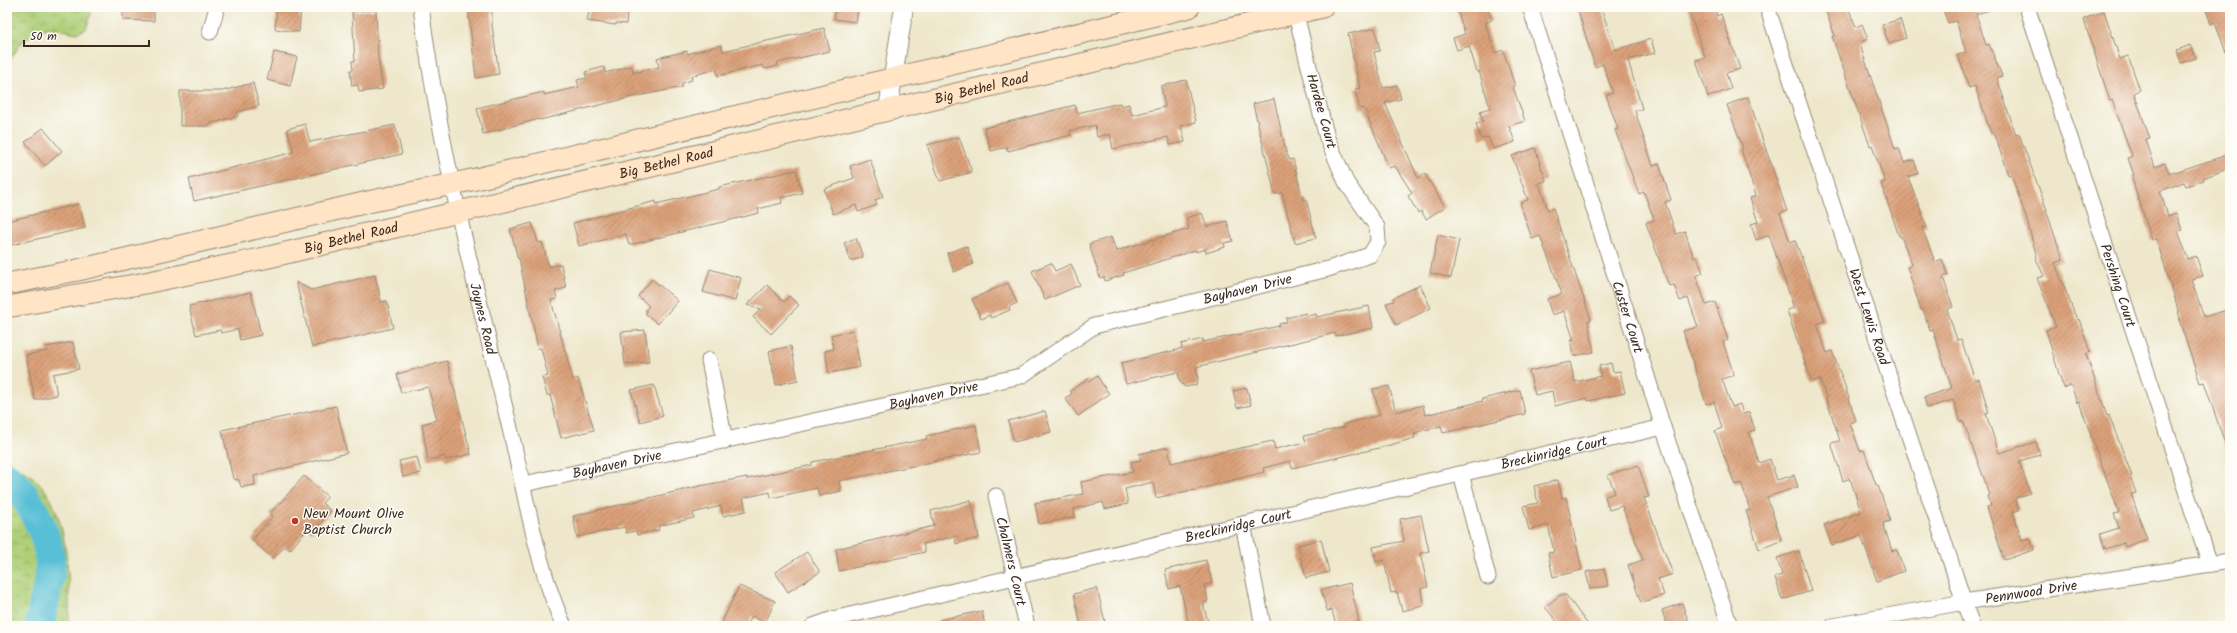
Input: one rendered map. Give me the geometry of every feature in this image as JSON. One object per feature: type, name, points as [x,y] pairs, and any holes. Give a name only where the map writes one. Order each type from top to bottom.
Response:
[{"type":"main road","name":"Big Bethel Road","points":[[7,284],[78,270],[368,202],[452,184],[1189,7]]},
{"type":"main road","name":"Big Bethel Road","points":[[7,307],[140,284],[224,267],[888,109],[1295,10],[1322,7]]},
{"type":"street","points":[[210,32],[217,7]]},
{"type":"street","name":"Joynes Road","points":[[421,7],[430,75],[457,211],[524,484],[543,569],[564,626]]},
{"type":"street","points":[[888,109],[904,7]]},
{"type":"street","name":"Custer Court","points":[[1530,7],[1663,427],[1730,626]]},
{"type":"street","name":"West Lewis Road","points":[[1767,7],[1972,626]]},
{"type":"street","name":"Pershing Court","points":[[2027,7],[2210,564]]},
{"type":"street","name":"Hardee Court","points":[[1295,10],[1327,138],[1346,182],[1376,227],[1378,242],[1370,255],[1328,268]]},
{"type":"street","name":"Bayhaven Drive","points":[[524,484],[1021,376],[1094,326],[1328,268]]},
{"type":"street","points":[[709,360],[725,441]]},
{"type":"street","name":"Breckinridge Court","points":[[813,626],[832,619],[1663,427]]},
{"type":"street","points":[[1461,474],[1488,577]]},
{"type":"street","name":"Chalmers Court","points":[[996,496],[1027,626]]},
{"type":"street","points":[[1242,524],[1263,626]]},
{"type":"street","name":"Pennwood Drive","points":[[1833,626],[1964,602],[2230,561]]},
{"type":"green space","points":[[7,7],[93,7],[86,29],[77,33],[48,27],[22,41],[7,65]]},
{"type":"green space","points":[[7,466],[28,473],[43,488],[55,508],[62,531],[66,556],[69,582],[69,626],[7,626]]},
{"type":"building","points":[[123,7],[154,7],[154,21],[123,20]]},
{"type":"building","points":[[277,7],[301,7],[299,32],[275,29]]},
{"type":"building","points":[[468,7],[492,7],[492,25],[499,74],[476,78]]},
{"type":"building","points":[[590,7],[628,7],[626,24],[616,23],[616,25],[587,21]]},
{"type":"building","points":[[836,7],[858,7],[856,22],[834,19]]},
{"type":"building","points":[[1456,7],[1487,7],[1492,20],[1485,23],[1495,53],[1503,50],[1515,86],[1513,87],[1525,121],[1509,126],[1515,142],[1493,149],[1488,137],[1481,139],[1476,124],[1483,122],[1480,111],[1490,108],[1479,71],[1477,72],[1469,46],[1457,50],[1453,38],[1465,34]]},
{"type":"building","points":[[1577,7],[1601,7],[1615,50],[1651,39],[1655,53],[1628,60],[1642,109],[1635,111],[1653,166],[1659,164],[1671,200],[1665,202],[1676,234],[1685,231],[1694,258],[1697,257],[1703,273],[1696,276],[1706,305],[1715,302],[1728,340],[1723,342],[1734,375],[1722,379],[1732,407],[1740,404],[1743,414],[1749,412],[1755,430],[1749,432],[1759,463],[1770,459],[1777,480],[1794,475],[1798,487],[1767,497],[1782,541],[1759,549],[1746,511],[1750,510],[1741,483],[1735,485],[1715,431],[1722,428],[1714,402],[1706,404],[1683,331],[1698,327],[1688,298],[1680,301],[1674,285],[1669,286],[1646,223],[1654,220],[1644,192],[1639,194],[1615,130],[1618,129],[1606,95],[1613,93],[1603,64],[1595,67]]},
{"type":"building","points":[[1688,7],[1714,7],[1717,16],[1721,14],[1740,69],[1726,73],[1731,89],[1708,97],[1696,60],[1705,58]]},
{"type":"building","points":[[1824,7],[1848,7],[1856,27],[1862,24],[1868,39],[1860,42],[1862,51],[1895,149],[1899,148],[1904,163],[1914,160],[1918,173],[1908,177],[1927,227],[1922,228],[1935,262],[1942,259],[1948,275],[1943,277],[1953,307],[1947,309],[1957,340],[1961,339],[1975,380],[1979,379],[1989,413],[1986,414],[1999,453],[2036,442],[2040,455],[2019,461],[2030,493],[2015,498],[2019,510],[2013,512],[2022,540],[2030,538],[2034,550],[2004,560],[1987,507],[1991,506],[1988,496],[1990,495],[1963,421],[1961,422],[1953,400],[1927,408],[1924,397],[1952,388],[1933,330],[1930,331],[1923,309],[1921,310],[1907,267],[1912,265],[1901,236],[1899,236],[1881,183],[1885,182],[1872,145],[1870,146],[1832,36],[1835,36]]},
{"type":"building","points":[[1942,7],[1989,7],[1990,10],[1976,14],[1986,45],[1989,44],[2002,76],[1997,78],[2016,135],[2019,134],[2047,210],[2063,260],[2055,263],[2077,320],[2079,319],[2090,352],[2086,354],[2107,416],[2109,415],[2132,476],[2130,476],[2136,493],[2131,494],[2147,539],[2125,547],[2124,543],[2105,549],[2100,534],[2119,528],[2114,514],[2119,513],[2079,402],[2077,403],[2071,385],[2064,388],[2059,374],[2046,330],[2056,327],[2037,278],[2044,276],[2036,259],[2037,258],[2026,217],[2011,174],[2008,175],[1994,132],[1991,133],[1975,86],[1969,88],[1958,55],[1966,52],[1956,21],[1948,23]]},
{"type":"building","points":[[2205,7],[2230,7],[2230,58],[2228,58],[2215,22],[2211,24]]},
{"type":"building","points":[[376,10],[378,58],[383,89],[359,92],[358,85],[352,86],[350,70],[353,70],[352,61],[355,61],[352,11]]},
{"type":"building","points":[[2104,11],[2120,59],[2128,56],[2140,90],[2134,93],[2150,139],[2146,140],[2155,167],[2165,163],[2169,174],[2227,155],[2230,165],[2230,168],[2203,178],[2204,180],[2186,186],[2184,182],[2160,191],[2168,216],[2176,213],[2182,230],[2178,231],[2188,259],[2196,256],[2203,276],[2191,279],[2204,317],[2230,309],[2230,452],[2228,452],[2204,382],[2200,383],[2179,320],[2176,302],[2156,238],[2152,240],[2134,185],[2132,176],[2134,175],[2128,158],[2132,156],[2112,100],[2110,101],[2086,27],[2084,19]]},
{"type":"building","points":[[1900,19],[1906,38],[1889,44],[1882,25]]},
{"type":"building","points":[[824,28],[830,51],[777,63],[778,66],[765,69],[762,65],[718,76],[716,69],[691,76],[692,80],[682,83],[682,87],[539,119],[483,134],[477,108],[544,92],[544,95],[579,87],[577,80],[587,78],[585,72],[604,67],[605,73],[632,66],[633,73],[659,67],[657,58],[687,51],[687,54],[721,45],[723,51]]},
{"type":"building","points":[[1375,28],[1380,51],[1374,52],[1383,88],[1397,85],[1401,99],[1385,103],[1418,178],[1425,174],[1445,207],[1426,219],[1421,211],[1418,213],[1408,196],[1412,193],[1395,166],[1389,168],[1364,108],[1360,109],[1355,89],[1360,88],[1348,34]]},
{"type":"building","points":[[2191,45],[2196,58],[2181,63],[2177,50]]},
{"type":"building","points":[[274,52],[297,57],[290,86],[267,80]]},
{"type":"building","points":[[1186,80],[1196,122],[1181,126],[1185,142],[1170,145],[1168,137],[1113,149],[1110,134],[1097,137],[1095,125],[1070,131],[1071,135],[1008,151],[1007,147],[991,151],[984,128],[1075,105],[1077,113],[1120,103],[1121,106],[1129,104],[1132,115],[1165,107],[1161,86]]},
{"type":"building","points":[[253,83],[259,106],[237,112],[238,116],[209,124],[209,126],[180,126],[180,91],[222,91]]},
{"type":"building","points":[[1748,97],[1787,211],[1780,213],[1790,242],[1795,240],[1825,321],[1817,324],[1827,353],[1832,351],[1845,386],[1856,421],[1850,423],[1860,451],[1864,450],[1876,485],[1878,485],[1890,521],[1883,523],[1892,551],[1897,550],[1904,571],[1877,581],[1861,535],[1832,545],[1824,525],[1861,512],[1850,478],[1843,481],[1831,443],[1840,441],[1820,379],[1812,382],[1791,323],[1787,310],[1794,308],[1769,235],[1756,240],[1751,224],[1758,222],[1750,198],[1756,196],[1741,149],[1743,148],[1727,105]]},
{"type":"building","points":[[1274,99],[1286,152],[1290,160],[1293,159],[1303,200],[1306,199],[1316,238],[1295,243],[1282,193],[1275,194],[1253,104]]},
{"type":"building","points":[[305,124],[310,142],[395,125],[402,154],[194,201],[189,179],[294,152],[287,129]]},
{"type":"building","points":[[43,128],[62,151],[45,166],[25,142]]},
{"type":"building","points":[[959,137],[972,172],[940,181],[927,145]]},
{"type":"building","points":[[1535,148],[1546,181],[1539,183],[1548,210],[1553,208],[1591,320],[1588,321],[1594,352],[1574,356],[1571,341],[1574,340],[1564,311],[1552,315],[1547,299],[1562,294],[1540,236],[1532,239],[1520,203],[1528,200],[1512,156]]},
{"type":"building","points":[[870,159],[883,197],[875,200],[877,205],[858,212],[856,205],[833,214],[824,189],[854,178],[850,166]]},
{"type":"building","points":[[796,170],[802,193],[781,198],[782,203],[758,209],[759,213],[629,245],[626,234],[579,246],[573,223],[656,201],[656,204],[719,189],[719,187]]},
{"type":"building","points":[[79,204],[85,228],[11,245],[7,221]]},
{"type":"building","points":[[1202,213],[1207,227],[1227,221],[1233,241],[1224,243],[1225,247],[1206,253],[1205,249],[1196,252],[1196,250],[1123,273],[1124,275],[1105,281],[1104,277],[1100,278],[1089,244],[1111,237],[1116,251],[1189,229],[1186,218]]},
{"type":"building","points":[[532,223],[538,243],[542,242],[549,267],[561,264],[566,288],[555,291],[557,299],[551,300],[573,380],[578,378],[594,430],[561,438],[550,395],[547,395],[542,377],[548,376],[541,348],[538,349],[519,258],[518,259],[510,229]]},
{"type":"building","points":[[1438,235],[1459,240],[1451,278],[1430,273]]},
{"type":"building","points":[[856,238],[863,257],[851,261],[844,243]]},
{"type":"building","points":[[967,246],[973,264],[954,272],[947,253]]},
{"type":"building","points":[[1051,263],[1055,271],[1071,264],[1080,285],[1045,300],[1032,271]]},
{"type":"building","points":[[710,269],[741,278],[735,301],[703,292]]},
{"type":"building","points":[[375,275],[381,302],[387,301],[393,328],[312,347],[296,282],[311,290]]},
{"type":"building","points":[[652,279],[678,301],[658,324],[646,314],[646,309],[649,306],[638,296]]},
{"type":"building","points":[[1008,283],[1017,303],[1009,307],[1010,310],[991,318],[990,315],[981,319],[972,299]]},
{"type":"building","points":[[767,285],[784,302],[789,296],[799,305],[771,334],[753,317],[761,309],[747,305]]},
{"type":"building","points":[[1420,285],[1431,308],[1396,325],[1386,303],[1394,301],[1393,298]]},
{"type":"building","points":[[251,292],[261,335],[240,340],[238,329],[221,333],[220,330],[196,335],[189,306]]},
{"type":"building","points":[[1369,306],[1373,328],[1335,336],[1335,333],[1196,367],[1198,379],[1196,385],[1185,387],[1180,382],[1178,372],[1126,384],[1121,363],[1173,351],[1182,348],[1181,344],[1203,339],[1203,342],[1279,326],[1279,324],[1287,322],[1286,318],[1306,313],[1307,316],[1316,314],[1317,317]]},
{"type":"building","points":[[645,330],[649,362],[625,364],[621,332]]},
{"type":"building","points":[[853,330],[860,367],[829,373],[825,351],[834,349],[831,335]]},
{"type":"building","points":[[73,342],[79,369],[53,374],[57,395],[35,400],[26,355],[47,351],[46,347]]},
{"type":"building","points":[[791,346],[798,380],[776,385],[769,351]]},
{"type":"building","points":[[447,361],[471,454],[446,460],[445,456],[428,460],[422,424],[437,420],[428,387],[401,393],[397,374]]},
{"type":"building","points":[[1570,362],[1575,382],[1601,376],[1599,366],[1611,363],[1613,372],[1620,371],[1625,393],[1588,401],[1587,398],[1555,406],[1552,391],[1535,395],[1529,371]]},
{"type":"building","points":[[1097,376],[1109,394],[1078,416],[1065,398],[1072,394],[1070,391],[1088,379],[1090,381]]},
{"type":"building","points":[[654,385],[663,416],[640,422],[631,390]]},
{"type":"building","points":[[1389,386],[1396,412],[1423,405],[1425,415],[1483,401],[1482,399],[1520,390],[1525,414],[1443,433],[1441,426],[1414,433],[1415,438],[1379,448],[1292,468],[1290,461],[1263,468],[1264,472],[1192,491],[1156,498],[1153,482],[1125,489],[1128,504],[1105,509],[1103,502],[1074,509],[1075,517],[1039,524],[1035,503],[1083,494],[1081,482],[1133,472],[1131,462],[1141,460],[1139,454],[1168,447],[1171,463],[1273,441],[1275,449],[1306,442],[1304,436],[1345,427],[1344,424],[1380,415],[1373,389]]},
{"type":"building","points":[[1247,388],[1251,405],[1237,408],[1233,391]]},
{"type":"building","points":[[336,406],[347,453],[254,476],[255,485],[241,487],[239,480],[233,479],[222,430]]},
{"type":"building","points":[[1045,411],[1051,432],[1014,442],[1008,421]]},
{"type":"building","points":[[976,425],[981,452],[839,481],[841,491],[819,496],[817,488],[771,498],[770,492],[743,498],[746,511],[723,516],[721,506],[693,513],[694,518],[658,526],[659,530],[637,535],[636,531],[626,533],[625,527],[577,537],[573,516],[700,486],[747,477],[747,479],[812,465],[812,462],[927,439],[926,436]]},
{"type":"building","points":[[417,457],[421,473],[403,477],[399,461]]},
{"type":"building","points":[[1638,465],[1649,497],[1644,498],[1673,574],[1658,579],[1664,595],[1641,603],[1628,565],[1643,560],[1622,506],[1609,510],[1605,496],[1615,493],[1608,475]]},
{"type":"building","name":"New Mount Olive Baptist Church","points":[[304,476],[328,497],[322,503],[331,511],[312,532],[308,528],[290,550],[285,546],[273,559],[252,540],[272,517],[270,514]]},
{"type":"building","points":[[1558,480],[1562,498],[1566,497],[1582,570],[1553,577],[1548,553],[1554,552],[1548,525],[1529,530],[1523,506],[1538,503],[1534,486]]},
{"type":"building","points":[[971,500],[979,538],[956,544],[955,536],[923,544],[925,552],[839,571],[836,549],[934,526],[931,511]]},
{"type":"building","points":[[1421,515],[1429,551],[1420,553],[1428,587],[1421,589],[1423,606],[1402,611],[1397,592],[1391,593],[1384,560],[1376,562],[1373,547],[1404,541],[1400,519]]},
{"type":"building","points":[[1321,539],[1329,572],[1306,578],[1298,545]]},
{"type":"building","points":[[1799,551],[1811,591],[1782,600],[1775,577],[1782,575],[1777,558]]},
{"type":"building","points":[[807,552],[820,572],[788,592],[775,572]]},
{"type":"building","points":[[1206,560],[1212,583],[1204,585],[1208,601],[1203,603],[1209,626],[1189,626],[1180,586],[1169,589],[1165,570]]},
{"type":"building","points":[[1604,568],[1608,586],[1590,589],[1586,572]]},
{"type":"building","points":[[1350,583],[1359,621],[1336,626],[1332,610],[1327,611],[1321,590]]},
{"type":"building","points":[[739,586],[775,601],[765,623],[752,616],[747,626],[731,626],[722,622]]},
{"type":"building","points":[[1097,588],[1106,626],[1081,626],[1074,594]]},
{"type":"building","points":[[1560,595],[1566,595],[1589,626],[1561,626],[1545,607]]},
{"type":"building","points":[[1682,603],[1690,626],[1667,626],[1662,610]]},
{"type":"building","points":[[982,611],[985,626],[940,626],[939,620]]},
{"type":"waterway","points":[[7,477],[23,495],[38,519],[50,557],[48,583],[40,626]]},
{"type":"place","name":"New Mount Olive Baptist Church","points":[[295,521]]}]
